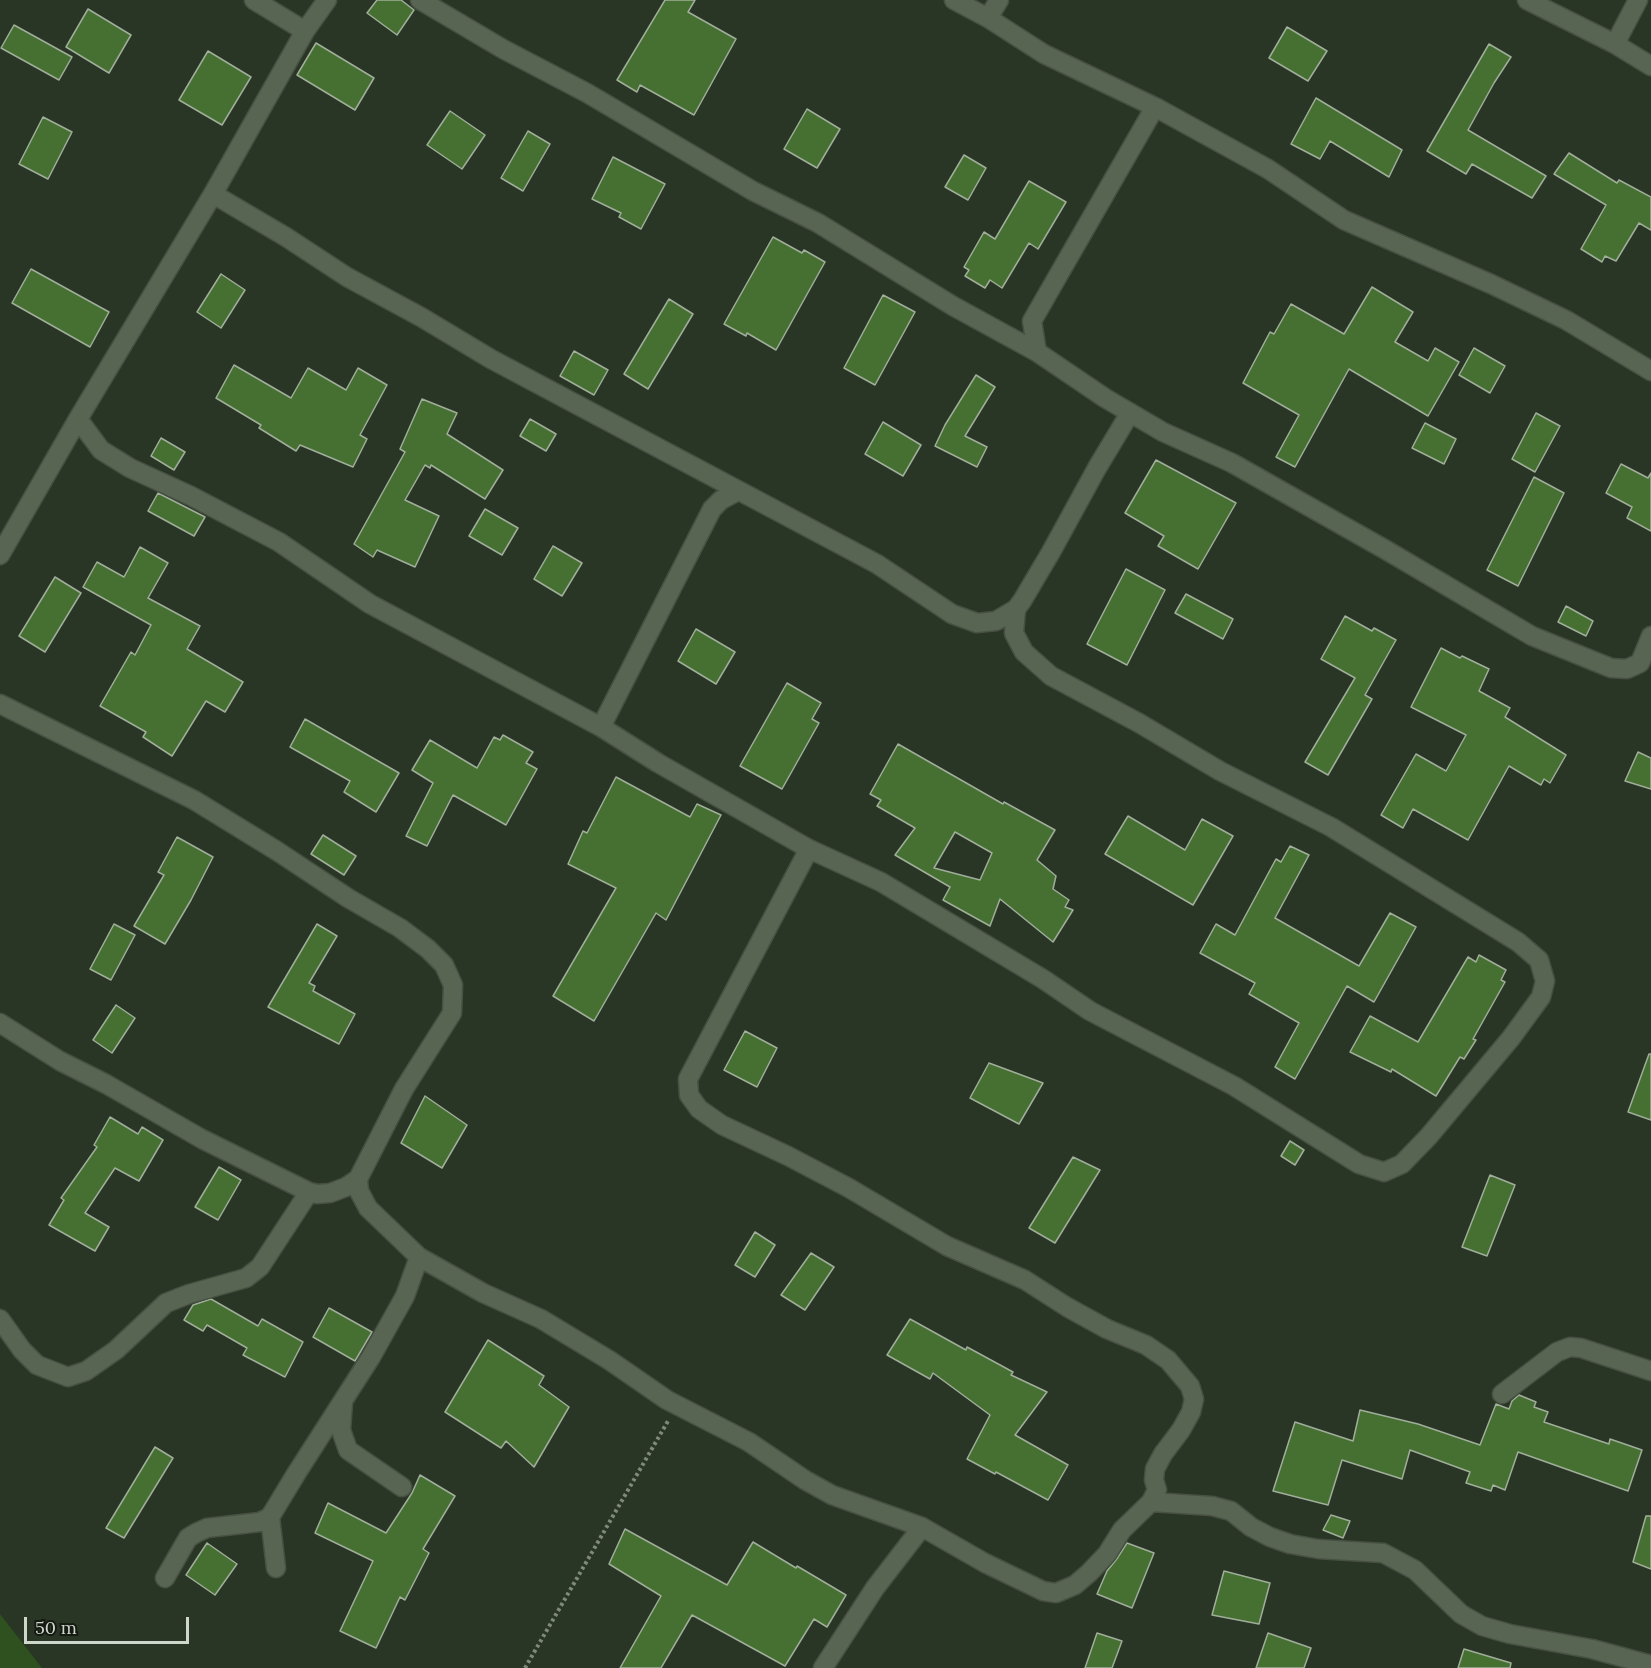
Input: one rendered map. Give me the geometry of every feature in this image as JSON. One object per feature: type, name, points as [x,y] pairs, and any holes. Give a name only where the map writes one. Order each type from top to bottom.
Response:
[{"type":"street","points":[[254,0],[305,31]]},
{"type":"street","points":[[0,555],[78,419],[213,194],[305,31],[327,0]]},
{"type":"street","points":[[420,0],[503,49],[587,93],[753,191],[818,223],[953,306],[1006,333],[1163,432],[1232,463],[1532,636],[1611,668],[1628,669],[1640,663],[1651,636]]},
{"type":"street","points":[[954,0],[988,18],[1044,54],[1155,107],[1268,169],[1344,220],[1491,284],[1566,320],[1651,371]]},
{"type":"street","points":[[988,18],[999,0]]},
{"type":"street","points":[[1527,0],[1615,44],[1651,66]]},
{"type":"street","points":[[1615,44],[1638,0]]},
{"type":"street","points":[[1037,352],[1032,321],[1155,107]]},
{"type":"street","points":[[213,194],[286,237],[347,277],[421,317],[491,359],[877,564],[952,614],[977,623],[996,621],[1016,609]]},
{"type":"street","points":[[1006,333],[1032,321]]},
{"type":"street","points":[[78,419],[101,450],[130,468],[191,496],[279,542],[370,604],[601,727],[658,763],[809,849],[881,882],[1014,961],[1090,1011],[1234,1086],[1359,1164],[1384,1172],[1402,1164],[1429,1136],[1511,1038],[1541,997],[1545,981],[1539,960],[1518,942],[1330,827],[1220,771],[1051,676],[1024,652],[1014,633],[1016,609],[1130,413]]},
{"type":"street","points":[[601,727],[712,509],[721,500],[738,491]]},
{"type":"street","points":[[0,704],[194,800],[278,851],[348,898],[400,928],[428,949],[444,965],[453,985],[452,1013],[404,1089],[358,1179],[330,1193],[309,1192],[202,1139],[106,1084],[60,1061],[0,1023]]},
{"type":"street","points":[[358,1179],[359,1191],[368,1208],[419,1257],[483,1293],[541,1320],[609,1360],[677,1405],[749,1442],[804,1480],[832,1495],[922,1527],[985,1563],[1043,1591],[1056,1593],[1075,1585],[1107,1554],[1122,1530],[1151,1502],[1157,1490],[1154,1480],[1155,1469],[1163,1454],[1182,1430],[1191,1412],[1194,1399],[1190,1386],[1168,1360],[1146,1345],[1107,1329],[1025,1280],[947,1246],[829,1177],[722,1125],[699,1109],[689,1095],[688,1079],[809,849]]},
{"type":"street","points":[[0,1318],[22,1350],[37,1365],[68,1377],[86,1371],[116,1350],[166,1303],[246,1278],[260,1268],[309,1192]]},
{"type":"street","points":[[165,1578],[189,1538],[196,1533],[207,1528],[260,1522],[270,1517],[371,1357],[405,1296],[419,1257]]},
{"type":"street","points":[[1502,1394],[1563,1348],[1581,1348],[1651,1371]]},
{"type":"street","points":[[343,1402],[341,1430],[348,1450],[402,1487]]},
{"type":"street","points":[[1151,1502],[1212,1506],[1230,1511],[1251,1527],[1290,1544],[1317,1549],[1383,1553],[1415,1570],[1461,1614],[1482,1626],[1510,1634],[1592,1649],[1651,1665]]},
{"type":"street","points":[[270,1517],[276,1568]]},
{"type":"street","points":[[823,1668],[875,1588],[922,1527]]},
{"type":"path","points":[[525,1668],[677,1405]]},
{"type":"green space","points":[[0,1614],[42,1668],[0,1668]]},
{"type":"building","points":[[377,0],[401,0],[414,10],[397,35],[367,13]]},
{"type":"building","points":[[665,0],[695,0],[688,12],[736,39],[694,115],[640,85],[637,92],[617,80]]},
{"type":"building","points":[[88,9],[131,35],[109,73],[66,47]]},
{"type":"building","points":[[14,25],[72,57],[59,80],[1,48]]},
{"type":"building","points":[[1287,27],[1327,51],[1308,81],[1269,58]]},
{"type":"building","points":[[316,43],[374,78],[355,110],[297,75]]},
{"type":"building","points":[[1489,44],[1511,57],[1468,130],[1546,176],[1532,198],[1472,164],[1466,174],[1427,151]]},
{"type":"building","points":[[208,51],[251,77],[222,125],[179,100]]},
{"type":"building","points":[[1316,98],[1402,150],[1389,177],[1330,141],[1320,159],[1291,144]]},
{"type":"building","points":[[807,109],[840,129],[817,168],[784,149]]},
{"type":"building","points":[[450,111],[485,135],[462,169],[427,145]]},
{"type":"building","points":[[43,117],[72,132],[48,179],[19,164]]},
{"type":"building","points":[[528,131],[550,144],[523,191],[501,178]]},
{"type":"building","points":[[1569,153],[1617,183],[1619,180],[1651,197],[1651,230],[1639,223],[1616,261],[1605,256],[1602,262],[1581,249],[1606,205],[1554,174]]},
{"type":"building","points":[[964,155],[986,168],[968,200],[945,187]]},
{"type":"building","points":[[613,157],[665,184],[641,229],[619,217],[621,213],[592,199]]},
{"type":"building","points":[[1029,181],[1066,202],[1038,249],[1029,243],[1002,288],[990,280],[985,288],[965,276],[969,270],[964,267],[984,232],[995,239]]},
{"type":"building","points":[[773,237],[802,253],[804,250],[825,262],[776,350],[747,333],[746,336],[724,324]]},
{"type":"building","points":[[31,269],[109,312],[90,347],[12,303]]},
{"type":"building","points":[[221,274],[245,290],[221,328],[197,312]]},
{"type":"building","points":[[1372,287],[1413,312],[1395,342],[1428,361],[1435,348],[1459,362],[1428,416],[1349,369],[1295,467],[1276,457],[1299,415],[1243,383],[1270,332],[1274,334],[1291,304],[1344,334]]},
{"type":"building","points":[[883,295],[915,312],[875,385],[844,368]]},
{"type":"building","points":[[669,299],[693,314],[648,389],[624,374]]},
{"type":"building","points":[[1474,348],[1505,366],[1490,393],[1459,375]]},
{"type":"building","points":[[574,351],[608,370],[594,395],[560,376]]},
{"type":"building","points":[[234,365],[291,398],[308,368],[346,390],[358,368],[387,385],[360,435],[367,439],[353,467],[300,445],[296,451],[259,428],[261,425],[216,398]]},
{"type":"building","points":[[976,375],[995,387],[965,436],[987,447],[977,467],[935,446],[945,425]]},
{"type":"building","points":[[422,399],[457,413],[447,434],[503,470],[485,499],[431,465],[430,468],[425,465],[405,500],[439,516],[415,567],[377,550],[373,557],[354,544],[405,452],[400,449]]},
{"type":"building","points":[[1536,413],[1560,426],[1535,472],[1512,459]]},
{"type":"building","points":[[530,419],[556,434],[546,451],[520,436]]},
{"type":"building","points":[[883,422],[921,445],[903,476],[865,454]]},
{"type":"building","points":[[1425,423],[1456,439],[1444,464],[1412,448]]},
{"type":"building","points":[[161,438],[185,452],[174,470],[151,456]]},
{"type":"building","points":[[1156,460],[1236,503],[1198,569],[1158,546],[1164,536],[1125,513]]},
{"type":"building","points":[[1621,464],[1648,478],[1651,473],[1651,531],[1627,518],[1632,507],[1606,493]]},
{"type":"building","points":[[1534,477],[1564,493],[1518,586],[1487,570]]},
{"type":"building","points":[[158,493],[205,517],[194,536],[148,511]]},
{"type":"building","points":[[485,509],[518,528],[502,555],[469,536]]},
{"type":"building","points":[[553,546],[582,563],[562,596],[534,579]]},
{"type":"building","points":[[140,547],[168,563],[148,598],[200,626],[187,649],[243,682],[225,712],[206,701],[172,756],[143,737],[146,732],[100,706],[131,652],[135,655],[151,625],[83,587],[97,562],[124,577]]},
{"type":"building","points":[[1126,569],[1165,590],[1127,665],[1087,644]]},
{"type":"building","points":[[55,577],[81,593],[45,652],[19,636]]},
{"type":"building","points":[[1186,594],[1233,619],[1223,639],[1175,613]]},
{"type":"building","points":[[1566,606],[1593,621],[1586,636],[1558,622]]},
{"type":"building","points":[[1345,616],[1372,631],[1374,628],[1396,640],[1365,695],[1372,699],[1328,775],[1305,762],[1355,678],[1321,659]]},
{"type":"building","points":[[696,629],[735,652],[716,684],[678,661]]},
{"type":"building","points":[[1441,648],[1489,669],[1479,691],[1510,708],[1505,717],[1566,755],[1550,783],[1544,779],[1541,785],[1509,766],[1468,840],[1413,809],[1403,828],[1381,815],[1416,754],[1446,771],[1466,735],[1411,707]]},
{"type":"building","points":[[787,683],[821,703],[812,719],[819,723],[782,789],[740,766]]},
{"type":"building","points":[[305,719],[399,773],[376,812],[344,792],[350,781],[290,747]]},
{"type":"building","points":[[503,735],[533,752],[526,763],[537,769],[506,825],[453,795],[427,846],[406,836],[433,783],[412,770],[430,740],[477,768],[494,737],[500,740]]},
{"type":"building","points":[[898,744],[1003,804],[1004,802],[1055,830],[1037,860],[1056,876],[1053,889],[1069,900],[1065,907],[1073,910],[1053,942],[1000,899],[990,926],[943,900],[950,887],[895,855],[915,828],[877,806],[881,800],[870,794]],"holes":[[[955,832],[992,853],[980,880],[934,868]]]},
{"type":"building","points":[[1638,752],[1651,758],[1651,789],[1625,781]]},
{"type":"building","points":[[616,777],[690,817],[697,804],[721,815],[666,920],[656,913],[594,1021],[553,996],[616,888],[568,864],[583,831],[587,833]]},
{"type":"building","points":[[1128,816],[1185,850],[1202,819],[1233,836],[1193,905],[1105,854]]},
{"type":"building","points":[[323,835],[356,856],[344,875],[311,854]]},
{"type":"building","points":[[177,837],[213,857],[165,944],[134,926],[164,875],[158,872]]},
{"type":"building","points":[[1290,846],[1309,855],[1275,918],[1359,966],[1390,913],[1416,927],[1374,1002],[1347,986],[1295,1079],[1275,1067],[1299,1023],[1249,994],[1255,983],[1200,953],[1216,924],[1235,935],[1276,859],[1281,862]]},
{"type":"building","points":[[114,924],[135,935],[111,980],[90,969]]},
{"type":"building","points":[[317,924],[337,936],[309,983],[315,986],[313,991],[355,1014],[339,1044],[268,1007]]},
{"type":"building","points":[[1479,955],[1506,970],[1501,980],[1505,982],[1473,1039],[1476,1040],[1464,1059],[1460,1057],[1436,1096],[1392,1069],[1391,1072],[1350,1052],[1370,1016],[1418,1042],[1468,957],[1476,962]]},
{"type":"building","points":[[116,1005],[135,1018],[112,1053],[93,1040]]},
{"type":"building","points":[[745,1031],[777,1048],[757,1087],[724,1070]]},
{"type":"building","points":[[1649,1054],[1651,1054],[1651,1120],[1628,1112]]},
{"type":"building","points":[[989,1063],[1043,1083],[1019,1124],[970,1098]]},
{"type":"building","points":[[425,1096],[467,1125],[442,1168],[401,1143]]},
{"type":"building","points":[[110,1117],[138,1134],[142,1127],[163,1140],[139,1181],[115,1168],[85,1213],[109,1227],[95,1251],[49,1225],[64,1200],[61,1198],[97,1147],[94,1145]]},
{"type":"building","points":[[1290,1141],[1304,1150],[1295,1165],[1281,1156]]},
{"type":"building","points":[[1073,1157],[1100,1170],[1055,1243],[1029,1228]]},
{"type":"building","points":[[219,1167],[241,1180],[218,1220],[195,1207]]},
{"type":"building","points":[[1490,1175],[1515,1185],[1487,1256],[1462,1247]]},
{"type":"building","points":[[755,1232],[775,1245],[755,1277],[735,1265]]},
{"type":"building","points":[[811,1253],[834,1267],[805,1310],[781,1295]]},
{"type":"building","points":[[211,1299],[258,1326],[262,1319],[303,1342],[285,1377],[243,1355],[247,1348],[207,1325],[203,1331],[184,1320],[193,1305]]},
{"type":"building","points":[[329,1308],[372,1332],[355,1361],[313,1337]]},
{"type":"building","points":[[910,1319],[966,1350],[967,1347],[1013,1372],[1011,1375],[1047,1392],[1015,1435],[1068,1465],[1048,1500],[967,1459],[990,1415],[933,1373],[930,1379],[887,1355]]},
{"type":"building","points":[[488,1340],[544,1376],[539,1385],[569,1407],[534,1467],[506,1441],[501,1448],[445,1412]]},
{"type":"building","points":[[1519,1395],[1536,1402],[1534,1407],[1548,1412],[1544,1422],[1609,1444],[1610,1439],[1642,1450],[1628,1491],[1518,1452],[1505,1490],[1493,1485],[1491,1491],[1466,1483],[1470,1472],[1410,1450],[1402,1479],[1342,1460],[1328,1505],[1273,1491],[1295,1422],[1353,1441],[1360,1410],[1418,1424],[1480,1445],[1496,1404],[1509,1409],[1512,1401]]},
{"type":"building","points":[[155,1447],[173,1458],[124,1538],[106,1528]]},
{"type":"building","points":[[420,1475],[455,1496],[423,1549],[429,1553],[405,1600],[400,1597],[376,1648],[340,1631],[373,1561],[315,1533],[328,1503],[386,1533],[412,1493]]},
{"type":"building","points":[[1331,1515],[1350,1521],[1343,1538],[1323,1530]]},
{"type":"building","points":[[1646,1516],[1651,1516],[1651,1569],[1633,1562]]},
{"type":"building","points":[[625,1529],[727,1585],[753,1542],[846,1595],[827,1627],[814,1619],[785,1666],[692,1615],[661,1668],[620,1668],[661,1596],[609,1564]]},
{"type":"building","points":[[207,1543],[237,1564],[215,1595],[186,1575]]},
{"type":"building","points":[[1127,1543],[1154,1553],[1132,1608],[1097,1594],[1107,1571]]},
{"type":"building","points":[[1224,1571],[1270,1583],[1259,1624],[1212,1615]]},
{"type":"building","points":[[1097,1633],[1122,1641],[1112,1668],[1085,1668]]},
{"type":"building","points":[[1268,1633],[1311,1648],[1304,1668],[1256,1668]]},
{"type":"building","points":[[1464,1649],[1511,1663],[1510,1668],[1458,1668]]}]
